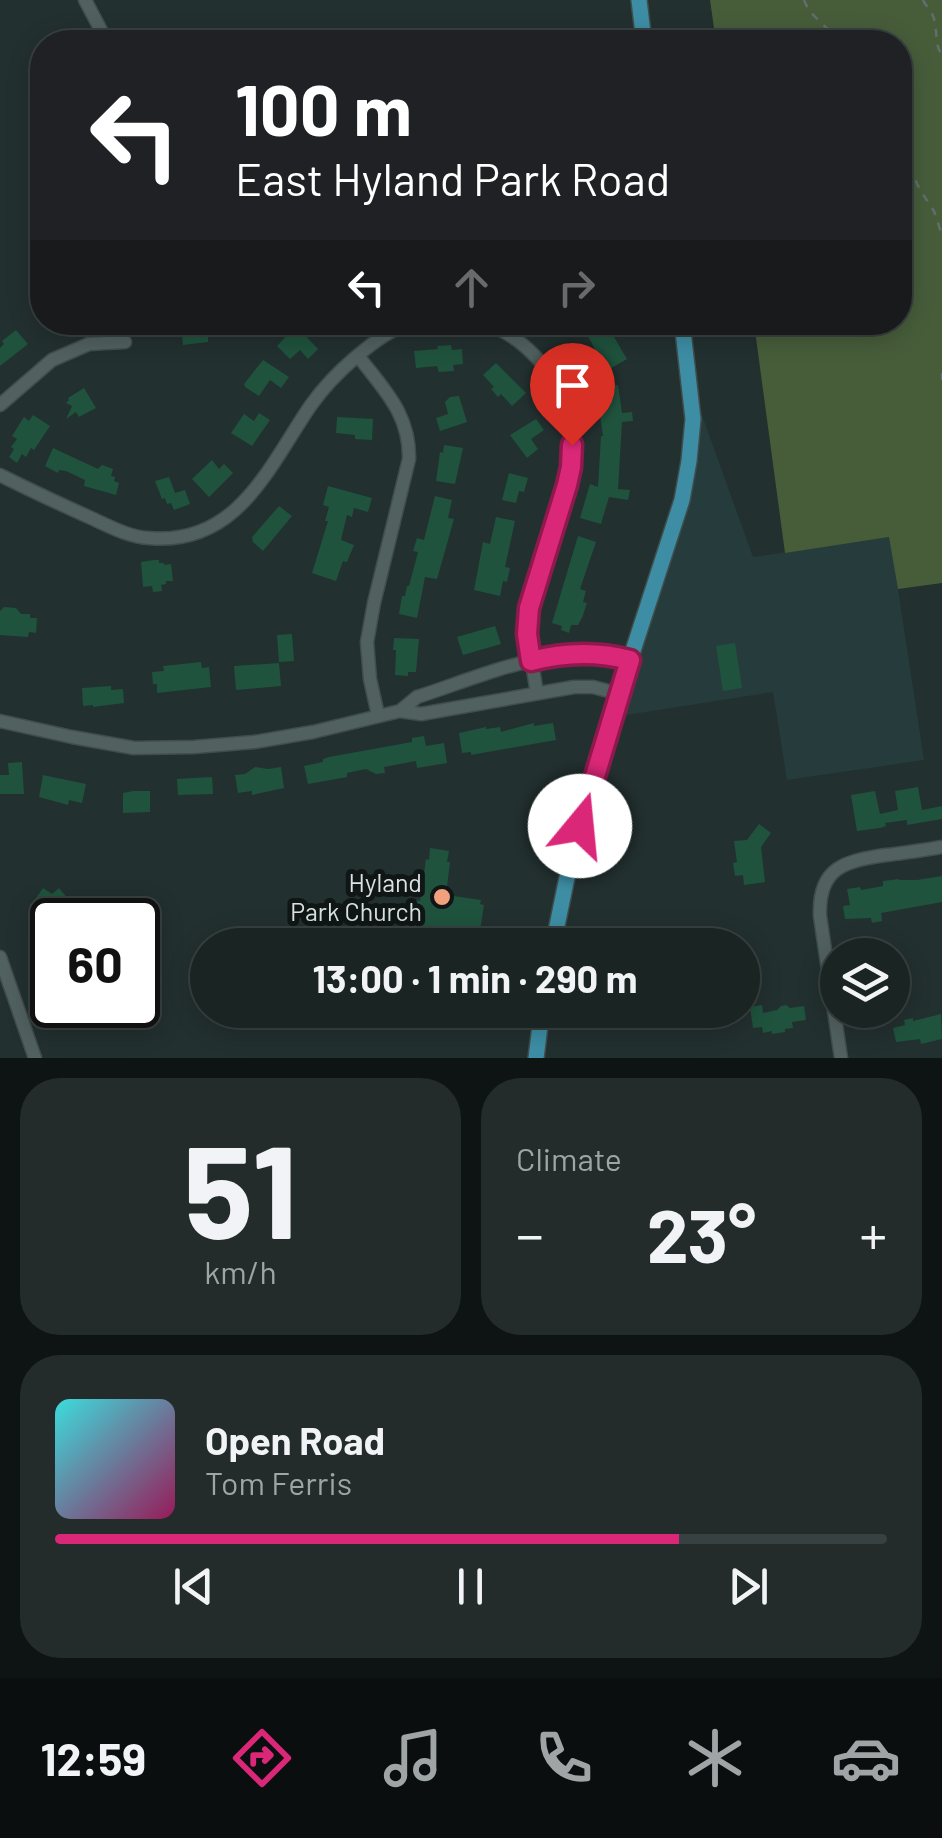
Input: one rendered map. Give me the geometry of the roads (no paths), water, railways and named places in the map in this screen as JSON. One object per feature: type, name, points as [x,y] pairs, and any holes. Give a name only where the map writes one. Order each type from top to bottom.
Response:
[{"type":"main road","points":[[639,0],[643,30]]},
{"type":"main road","points":[[556,928],[570,858],[682,500],[693,419],[683,335]]},
{"type":"main road","points":[[536,1058],[540,1028]]},
{"type":"street","points":[[86,0],[101,30]]},
{"type":"street","points":[[0,475],[123,532],[148,538],[177,537],[201,530],[222,522],[242,506],[333,378],[387,335]]},
{"type":"street","points":[[510,335],[535,355],[556,386],[570,422],[572,456],[567,485],[529,608],[527,634],[537,693]]},
{"type":"street","points":[[0,405],[52,360],[89,344],[125,342]]},
{"type":"street","points":[[359,357],[396,406],[409,440],[409,459],[367,642],[378,715]]},
{"type":"street","points":[[400,710],[418,696],[552,655],[606,654],[630,660]]},
{"type":"street","points":[[0,721],[134,748],[194,747],[254,742],[400,710],[421,714],[574,686],[620,694]]},
{"type":"street","points":[[842,1058],[820,916],[819,896],[826,880],[839,867],[857,860],[942,848]]},
{"type":"street","points":[[1,965],[35,1058]]},
{"type":"place","name":"Hyland Park Church","points":[[442,897]]}]
